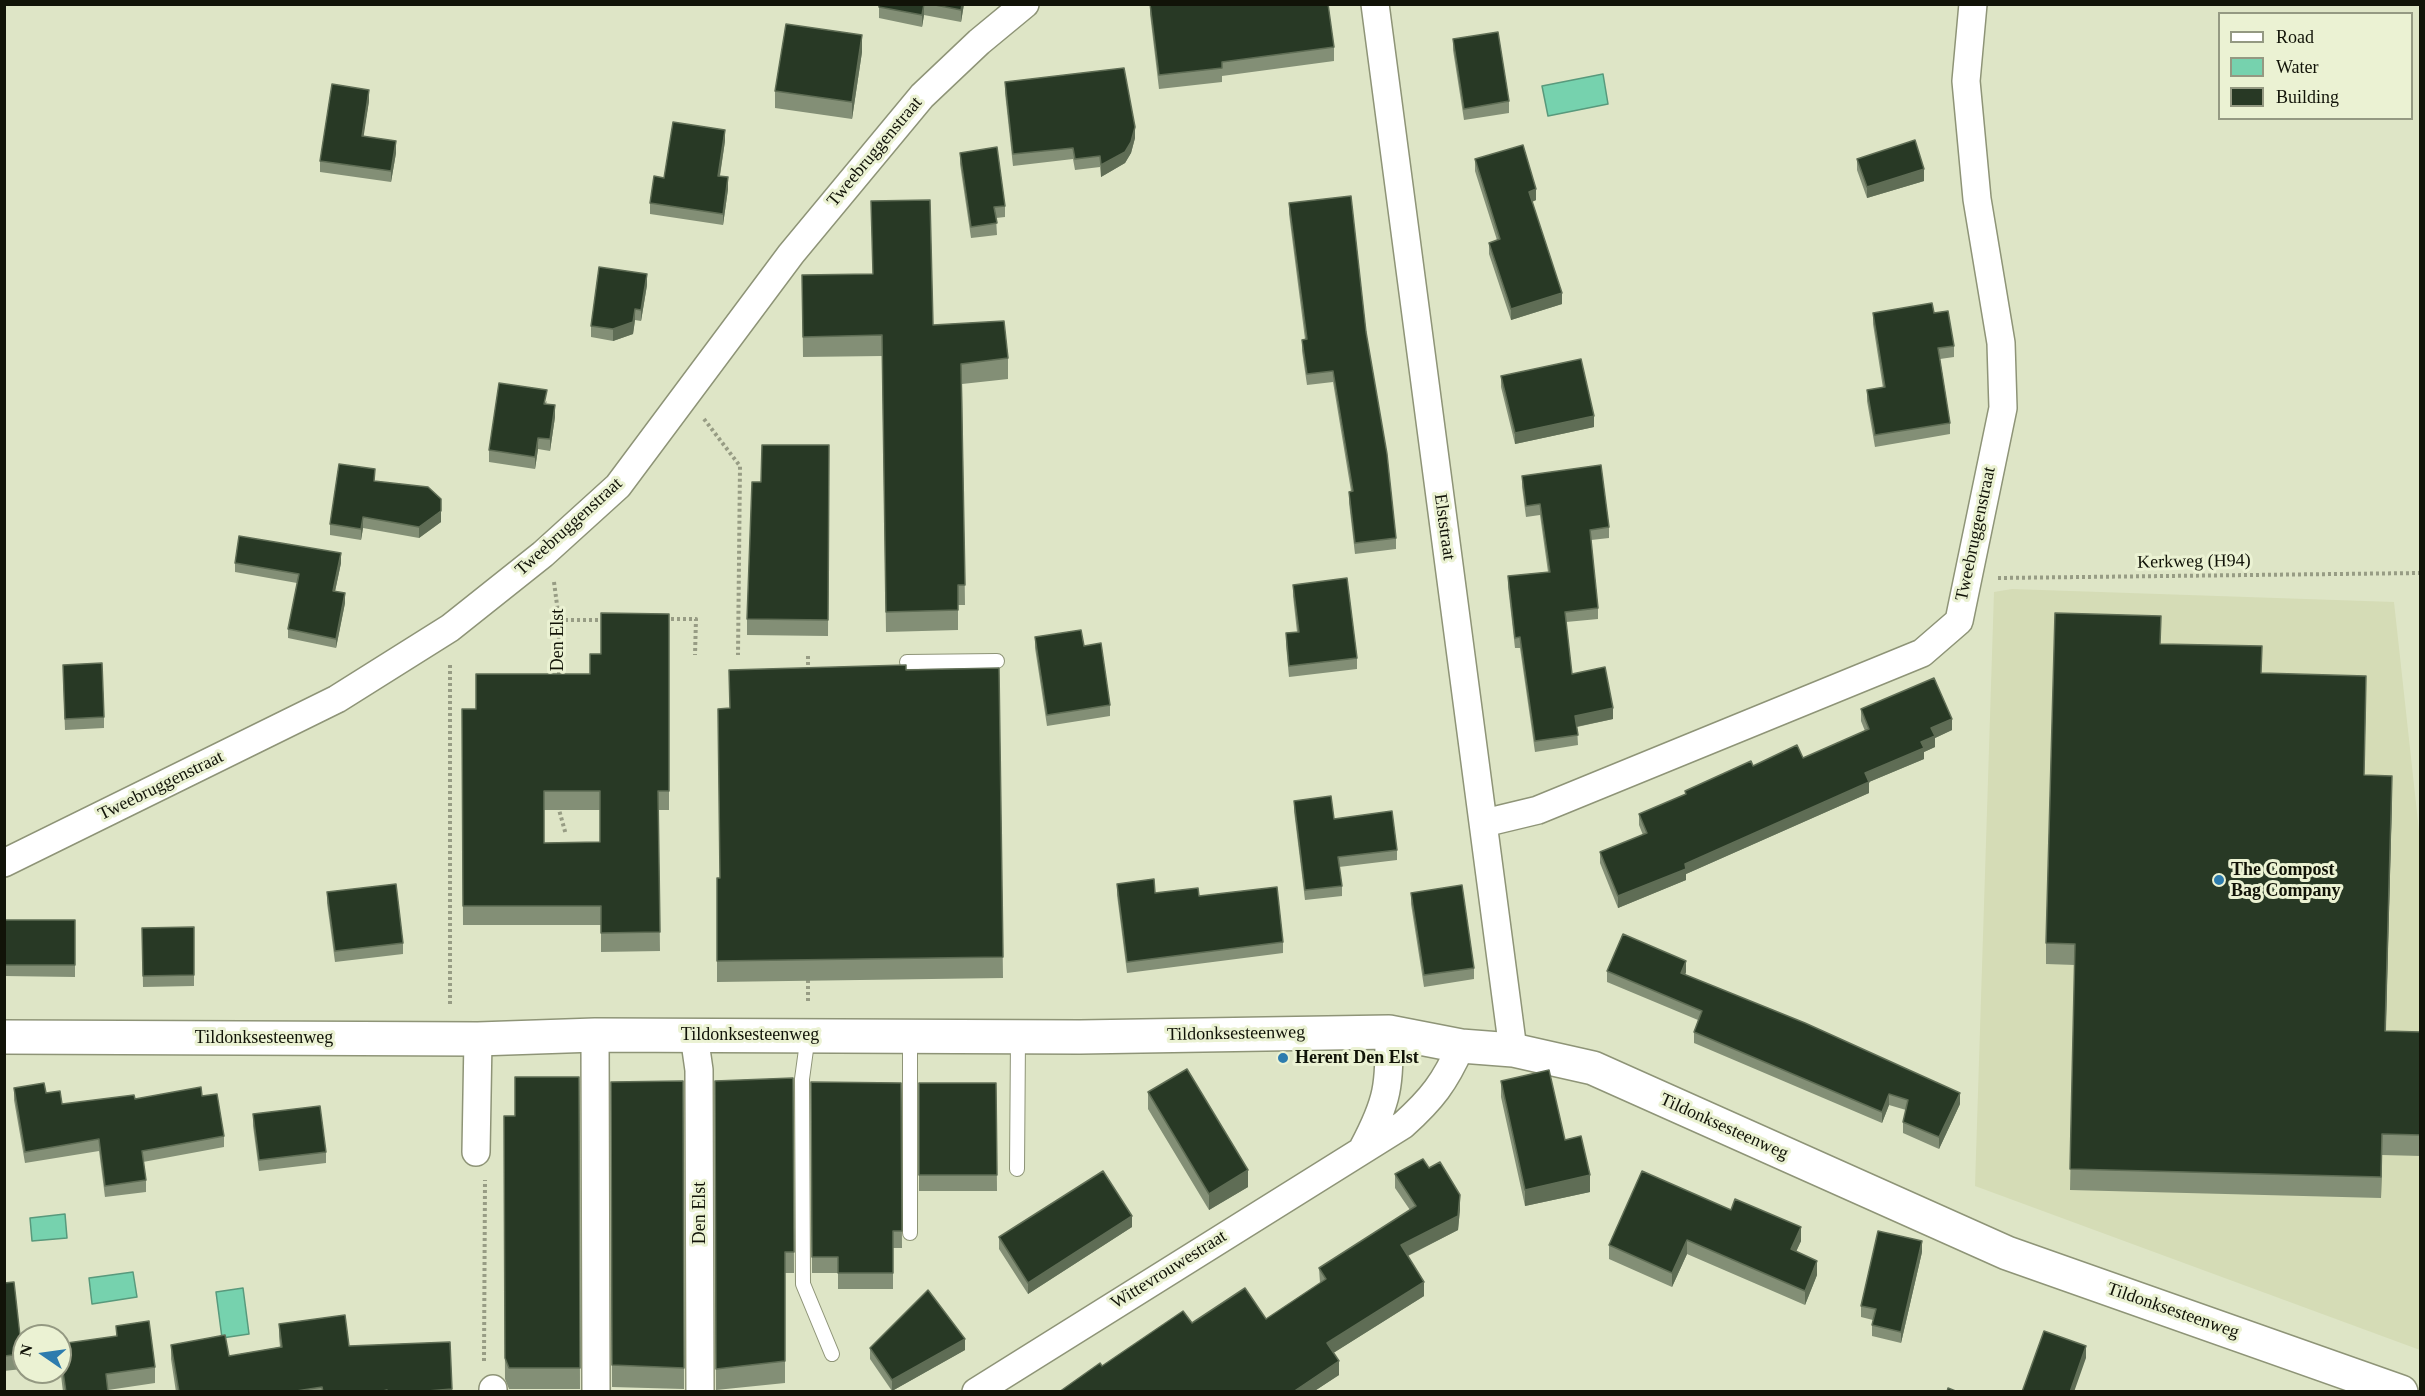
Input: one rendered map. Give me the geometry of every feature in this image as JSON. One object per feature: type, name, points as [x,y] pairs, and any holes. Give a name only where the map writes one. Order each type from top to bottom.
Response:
[{"type":"street","name":"Tweebruggenstraat","points":[[4,863],[337,699],[450,628],[543,554],[618,486],[826,210],[922,96],[979,42],[1025,4]]},
{"type":"street","name":"Elststraat","points":[[1375,4],[1513,1050]]},
{"type":"street","name":"Tweebruggenstraat","points":[[1484,823],[1538,810],[1922,653],[1959,621],[2003,408],[2001,343],[1977,199],[1965,81],[1973,4]]},
{"type":"street","name":"Tildonksesteenweg","points":[[4,1037],[464,1039],[595,1035],[1018,1037],[1389,1032],[1461,1046],[1513,1050],[1593,1068],[2007,1253],[2401,1392]]},
{"type":"street","name":"Wittevrouwestraat","points":[[1363,1148],[1381,1114],[1389,1088],[1389,1032]]},
{"type":"street","points":[[595,1035],[596,1392]]},
{"type":"street","name":"Den Elst","points":[[694,1035],[699,1070],[700,1392]]},
{"type":"street","points":[[464,1039],[476,1152]]},
{"type":"street","name":"Wittevrouwestraat","points":[[976,1392],[1403,1125],[1429,1102],[1447,1079],[1461,1046]]},
{"type":"lane","points":[[906,662],[997,661]]},
{"type":"lane","points":[[808,1035],[802,1079],[802,1284],[832,1354]]},
{"type":"lane","points":[[910,1036],[910,1233]]},
{"type":"lane","points":[[1017,1168],[1018,1037]]},
{"type":"path","points":[[686,394],[740,466],[738,655]]},
{"type":"path","name":"Den Elst","points":[[543,554],[557,592],[560,620],[558,677]]},
{"type":"path","name":"Kerkweg (H94)","points":[[1967,579],[2421,573]]},
{"type":"path","points":[[662,620],[696,619],[695,655]]},
{"type":"path","points":[[560,620],[605,620]]},
{"type":"path","points":[[450,628],[464,1039]]},
{"type":"path","points":[[808,654],[808,678]]},
{"type":"path","points":[[556,802],[566,835]]},
{"type":"path","points":[[808,964],[808,1035]]},
{"type":"path","points":[[476,1152],[485,1155],[484,1386],[493,1390]]},
{"type":"shaded area","points":[[2012,589],[2394,602],[2420,840],[2420,1350],[1975,1186],[1994,592]]},
{"type":"water","points":[[1603,74],[1608,104],[1548,116],[1542,86]]},
{"type":"water","points":[[65,1214],[67,1238],[32,1241],[30,1218]]},
{"type":"water","points":[[133,1272],[137,1297],[92,1304],[89,1278]]},
{"type":"water","points":[[243,1288],[249,1334],[222,1338],[216,1292]]},
{"type":"building","points":[[879,4],[924,4],[922,15],[879,7]]},
{"type":"building","points":[[930,4],[962,4],[961,10]]},
{"type":"building","points":[[1150,4],[1328,4],[1334,47],[1222,62],[1222,68],[1159,75]]},
{"type":"building","points":[[786,24],[862,35],[852,102],[775,91]]},
{"type":"building","points":[[1498,32],[1509,101],[1464,109],[1453,39]]},
{"type":"building","points":[[1124,68],[1135,127],[1131,142],[1125,152],[1101,165],[1100,156],[1075,159],[1073,148],[1013,154],[1005,82]]},
{"type":"building","points":[[332,84],[369,90],[362,136],[396,141],[391,171],[320,161]]},
{"type":"building","points":[[673,122],[725,130],[718,176],[728,177],[723,214],[650,203],[654,176],[664,178]]},
{"type":"building","points":[[1915,140],[1924,169],[1867,187],[1857,159]]},
{"type":"building","points":[[1523,145],[1536,189],[1529,192],[1562,293],[1511,309],[1489,243],[1500,239],[1475,159]]},
{"type":"building","points":[[997,147],[1005,206],[994,207],[997,223],[971,227],[960,153]]},
{"type":"building","points":[[1351,196],[1366,332],[1387,454],[1396,538],[1355,543],[1349,492],[1353,491],[1333,371],[1307,374],[1302,340],[1307,339],[1289,203]]},
{"type":"building","points":[[930,200],[933,325],[1004,321],[1008,358],[961,364],[965,585],[958,585],[958,610],[886,612],[882,335],[803,337],[802,275],[873,274],[871,201]]},
{"type":"building","points":[[599,267],[647,274],[641,310],[635,309],[633,322],[613,329],[591,326]]},
{"type":"building","points":[[1932,303],[1934,313],[1948,311],[1954,346],[1938,348],[1950,423],[1875,435],[1867,390],[1885,387],[1873,313]]},
{"type":"building","points":[[1581,359],[1594,416],[1515,433],[1501,376]]},
{"type":"building","points":[[499,383],[547,390],[544,404],[555,405],[550,439],[538,438],[535,457],[489,450]]},
{"type":"building","points":[[762,445],[829,445],[828,620],[747,619],[752,482],[761,482]]},
{"type":"building","points":[[339,464],[375,469],[374,481],[428,487],[441,499],[441,511],[419,527],[363,517],[361,529],[330,524]]},
{"type":"building","points":[[1601,465],[1609,527],[1590,530],[1598,608],[1565,612],[1572,674],[1605,667],[1613,708],[1575,716],[1578,735],[1535,741],[1520,637],[1515,638],[1508,576],[1550,572],[1540,504],[1526,506],[1522,476]]},
{"type":"building","points":[[239,536],[341,553],[333,591],[345,593],[336,639],[288,629],[299,574],[235,563]]},
{"type":"building","points":[[1347,578],[1357,658],[1289,666],[1286,633],[1299,632],[1293,585]]},
{"type":"building","points":[[601,613],[669,614],[669,791],[658,791],[660,932],[601,933],[601,906],[463,906],[462,709],[476,709],[476,674],[590,674],[590,654],[601,654]],"holes":[[[544,791],[600,791],[600,842],[544,843]]]},
{"type":"building","name":"The Compost Bag Company","points":[[2055,613],[2161,616],[2160,644],[2262,646],[2261,673],[2366,676],[2364,775],[2392,776],[2385,1031],[2421,1032],[2421,1135],[2382,1134],[2381,1177],[2070,1169],[2075,944],[2046,943]]},
{"type":"building","points":[[1081,630],[1084,646],[1101,643],[1110,705],[1047,715],[1035,637]]},
{"type":"building","points":[[102,663],[104,717],[65,719],[63,665]]},
{"type":"building","points":[[906,665],[906,670],[999,668],[1003,957],[717,961],[717,878],[720,878],[718,709],[730,708],[729,670]]},
{"type":"building","points":[[1934,678],[1952,719],[1931,728],[1935,736],[1921,742],[1924,748],[1865,773],[1869,782],[1685,864],[1686,869],[1618,896],[1600,852],[1647,833],[1639,814],[1686,794],[1685,791],[1751,761],[1753,766],[1797,745],[1803,758],[1869,729],[1861,709]]},
{"type":"building","points":[[1331,796],[1334,819],[1392,811],[1397,850],[1338,857],[1342,886],[1305,890],[1294,801]]},
{"type":"building","points":[[1154,879],[1155,893],[1198,888],[1199,896],[1277,887],[1283,942],[1127,962],[1117,884]]},
{"type":"building","points":[[396,884],[403,943],[335,951],[327,892]]},
{"type":"building","points":[[1462,885],[1474,968],[1424,975],[1411,893]]},
{"type":"building","points":[[4,920],[75,920],[75,965],[4,965]]},
{"type":"building","points":[[194,927],[194,975],[143,976],[142,928]]},
{"type":"building","points":[[1623,934],[1686,961],[1681,973],[1805,1023],[1960,1093],[1939,1137],[1903,1122],[1908,1100],[1889,1094],[1882,1112],[1694,1032],[1702,1011],[1607,971]]},
{"type":"building","points":[[1187,1069],[1248,1170],[1209,1194],[1148,1092]]},
{"type":"building","points":[[1549,1070],[1565,1140],[1581,1136],[1590,1175],[1525,1190],[1501,1081]]},
{"type":"building","points":[[515,1077],[579,1077],[580,1368],[509,1368],[505,1358],[504,1116],[515,1116]]},
{"type":"building","points":[[793,1078],[794,1252],[785,1252],[785,1361],[716,1369],[715,1081]]},
{"type":"building","points":[[683,1081],[684,1368],[612,1365],[611,1082]]},
{"type":"building","points":[[811,1082],[901,1083],[902,1231],[893,1231],[893,1273],[838,1273],[838,1257],[812,1257]]},
{"type":"building","points":[[44,1083],[46,1093],[60,1091],[62,1104],[134,1095],[135,1099],[201,1087],[202,1096],[217,1094],[224,1136],[142,1151],[146,1180],[105,1186],[99,1139],[25,1152],[14,1088]]},
{"type":"building","points":[[919,1083],[996,1083],[997,1175],[919,1175]]},
{"type":"building","points":[[320,1106],[326,1152],[259,1160],[253,1114]]},
{"type":"building","points":[[1423,1159],[1429,1168],[1440,1162],[1460,1195],[1458,1216],[1401,1245],[1424,1282],[1327,1343],[1339,1361],[1293,1392],[1059,1392],[1100,1363],[1102,1366],[1183,1311],[1192,1323],[1245,1288],[1266,1319],[1326,1279],[1319,1268],[1416,1206],[1395,1174]]},
{"type":"building","points":[[1103,1171],[1132,1216],[1028,1283],[999,1237]]},
{"type":"building","points":[[1642,1171],[1731,1210],[1735,1199],[1801,1227],[1791,1249],[1817,1261],[1805,1291],[1687,1240],[1672,1273],[1609,1245]]},
{"type":"building","points":[[1878,1231],[1922,1241],[1901,1332],[1872,1325],[1876,1309],[1861,1306]]},
{"type":"building","points":[[14,1282],[19,1324],[12,1324],[12,1355],[4,1356],[4,1283]]},
{"type":"building","points":[[928,1290],[965,1339],[892,1380],[870,1348]]},
{"type":"building","points":[[345,1315],[349,1346],[450,1342],[452,1389],[415,1392],[387,1392],[387,1390],[323,1392],[322,1387],[290,1392],[179,1392],[171,1345],[225,1335],[229,1356],[282,1347],[279,1324]]},
{"type":"building","points":[[149,1321],[155,1367],[106,1374],[108,1392],[66,1392],[65,1384],[72,1384],[72,1342],[117,1336],[116,1326]]},
{"type":"building","points":[[2044,1331],[2086,1346],[2070,1392],[2022,1392]]},
{"type":"place","name":"The Compost Bag Company","points":[[2219,880]]},
{"type":"place","name":"Herent Den Elst","points":[[1283,1058]]}]
